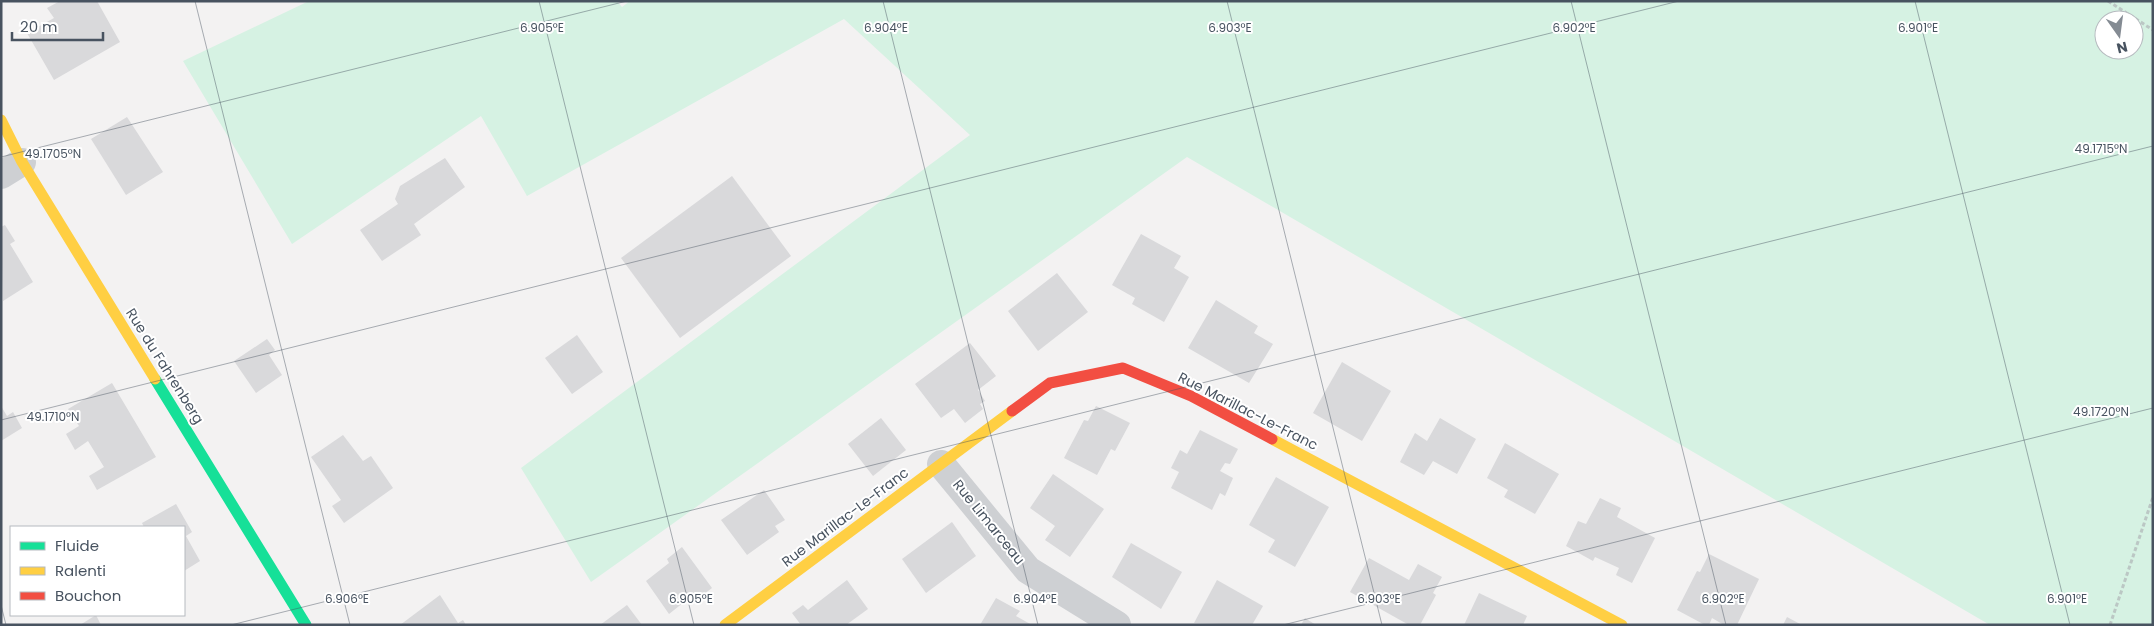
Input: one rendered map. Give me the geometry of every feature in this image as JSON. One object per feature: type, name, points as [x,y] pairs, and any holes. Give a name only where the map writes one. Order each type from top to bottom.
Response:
[{"type":"street","name":"Rue du Fahrenberg","points":[[1,120],[12,168],[306,625]]},
{"type":"street","name":"Rue Marillac-Le-Franc","points":[[725,625],[1050,383],[1123,368],[1191,396],[1622,625]]},
{"type":"street","name":"Rue Limarceau","points":[[941,464],[1028,570],[1117,625]]},
{"type":"path","points":[[2108,1],[2153,30]]},
{"type":"path","points":[[2110,625],[2153,497]]},
{"type":"green space","points":[[309,1],[617,1],[622,7],[630,1],[2153,1],[2153,625],[1990,625],[1187,157],[591,582],[521,468],[970,135],[844,19],[527,196],[481,116],[292,244],[183,61]]},
{"type":"building","points":[[60,1],[97,1],[120,42],[54,80],[27,33],[54,18],[47,8]]},
{"type":"building","points":[[127,117],[163,172],[126,195],[91,139]]},
{"type":"building","points":[[445,158],[465,187],[414,224],[421,235],[382,261],[360,230],[398,204],[395,199],[400,186]]},
{"type":"building","points":[[732,176],[791,256],[680,338],[621,258]]},
{"type":"building","points":[[5,225],[15,241],[10,244],[33,282],[3,301],[1,227]]},
{"type":"building","points":[[1141,234],[1181,256],[1174,268],[1189,277],[1164,322],[1132,304],[1135,298],[1112,285]]},
{"type":"building","points":[[1057,273],[1088,312],[1038,351],[1008,311]]},
{"type":"building","points":[[1216,300],[1258,326],[1254,333],[1273,344],[1249,383],[1188,348]]},
{"type":"building","points":[[577,335],[603,372],[572,394],[545,358]]},
{"type":"building","points":[[267,339],[275,350],[269,355],[282,375],[256,393],[234,361]]},
{"type":"building","points":[[970,343],[996,376],[978,390],[985,401],[980,404],[983,409],[965,423],[954,409],[941,418],[915,384]]},
{"type":"building","points":[[1342,362],[1391,391],[1362,441],[1313,413]]},
{"type":"building","points":[[112,383],[156,457],[97,490],[89,476],[104,467],[88,441],[75,450],[66,434],[79,426],[68,409]]},
{"type":"building","points":[[1,406],[7,416],[13,412],[22,428],[1,441]]},
{"type":"building","points":[[1096,406],[1130,423],[1115,451],[1111,449],[1097,475],[1064,458],[1084,420],[1088,421]]},
{"type":"building","points":[[881,418],[906,450],[873,476],[848,444]]},
{"type":"building","points":[[1440,418],[1476,439],[1457,474],[1433,461],[1424,475],[1400,462],[1415,433],[1427,441]]},
{"type":"building","points":[[1200,430],[1238,449],[1230,464],[1225,463],[1220,471],[1233,478],[1225,496],[1220,493],[1212,510],[1171,488],[1179,472],[1171,468],[1180,450],[1187,454]]},
{"type":"building","points":[[343,435],[363,461],[371,456],[393,488],[344,523],[332,506],[341,500],[311,457]]},
{"type":"building","points":[[1505,443],[1559,474],[1535,514],[1504,497],[1508,490],[1487,478]]},
{"type":"building","points":[[1053,474],[1104,509],[1070,557],[1045,540],[1055,526],[1030,508]]},
{"type":"building","points":[[1276,477],[1329,507],[1295,567],[1268,552],[1275,540],[1249,525]]},
{"type":"building","points":[[764,490],[785,520],[775,526],[779,532],[747,555],[721,520]]},
{"type":"building","points":[[1600,498],[1621,508],[1617,517],[1655,538],[1632,583],[1616,575],[1619,568],[1595,557],[1593,561],[1566,546],[1578,521],[1586,524]]},
{"type":"building","points":[[176,504],[192,532],[186,536],[200,561],[185,570],[185,526],[144,526],[142,523]]},
{"type":"building","points":[[952,522],[976,556],[926,593],[902,559]]},
{"type":"building","points":[[1131,543],[1182,572],[1161,609],[1112,577]]},
{"type":"building","points":[[682,547],[712,588],[696,600],[693,595],[669,614],[646,581],[669,563],[667,559]]},
{"type":"building","points":[[1709,554],[1759,579],[1737,625],[1724,625],[1712,618],[1709,625],[1705,625],[1677,610],[1697,571],[1700,572]]},
{"type":"building","points":[[1369,558],[1409,580],[1418,564],[1442,577],[1433,593],[1436,595],[1420,625],[1409,625],[1350,592]]},
{"type":"building","points":[[847,580],[868,609],[846,625],[801,625],[792,613],[803,605],[808,610]]},
{"type":"building","points":[[1217,580],[1263,606],[1252,625],[1194,623]]},
{"type":"building","points":[[1479,593],[1527,616],[1523,625],[1464,625]]},
{"type":"building","points":[[440,595],[458,623],[463,620],[466,625],[400,625]]},
{"type":"building","points":[[996,598],[1020,611],[1016,616],[1032,625],[980,625]]},
{"type":"building","points":[[627,605],[642,625],[600,625]]},
{"type":"building","points":[[96,616],[101,625],[80,625]]},
{"type":"building","points":[[1787,617],[1802,625],[1783,625]]},
{"type":"building","points":[[1305,618],[1316,625],[1301,625]]},
{"type":"traffic: fast","points":[[155,379],[306,625]]},
{"type":"traffic: slow","points":[[1,120],[22,162],[155,379]]},
{"type":"traffic: slow","points":[[725,625],[1012,411]]},
{"type":"traffic: slow","points":[[1272,439],[1622,625]]},
{"type":"traffic: jam","points":[[1012,411],[1050,383],[1123,368],[1191,396],[1272,439]]}]
